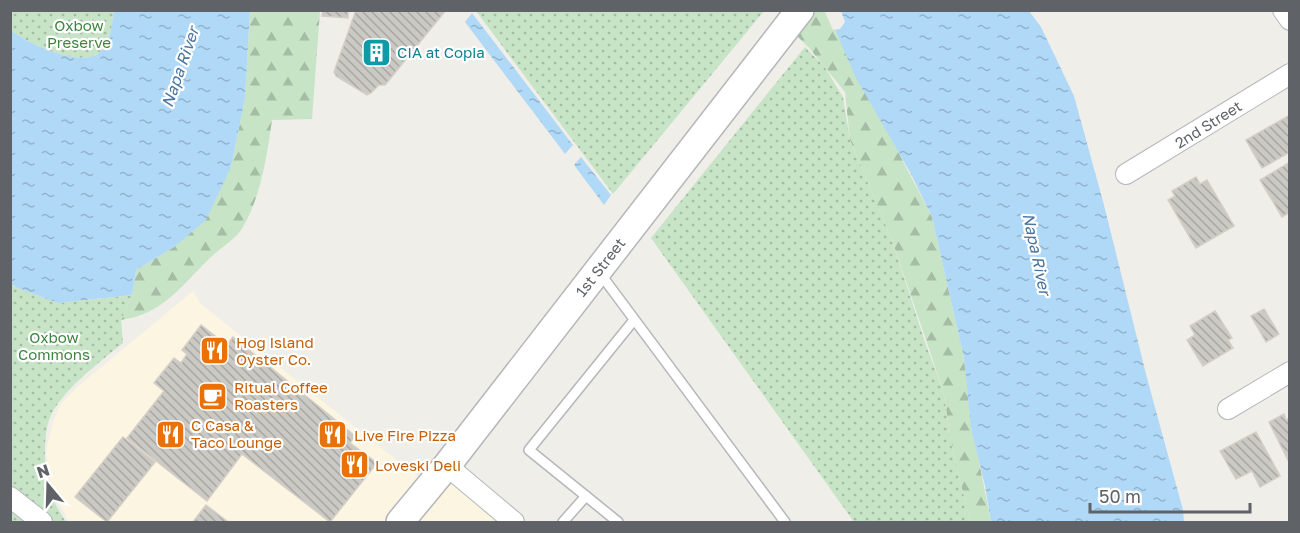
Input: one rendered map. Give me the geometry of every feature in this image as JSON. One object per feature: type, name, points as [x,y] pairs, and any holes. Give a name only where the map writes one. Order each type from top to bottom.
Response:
[{"type":"main road","name":"1st Street","points":[[400,522],[448,464],[800,10]]},
{"type":"street","points":[[1283,10],[1290,20]]},
{"type":"street","name":"2nd Street","points":[[1126,174],[1290,74]]},
{"type":"street","points":[[1228,409],[1290,372]]},
{"type":"street","points":[[448,464],[514,522]]},
{"type":"street","points":[[10,497],[42,522]]},
{"type":"lane","points":[[597,270],[785,522]]},
{"type":"lane","points":[[618,522],[530,450],[634,320]]},
{"type":"lane","points":[[563,522],[586,496]]},
{"type":"shaded area","points":[[193,291],[201,304],[404,466],[431,484],[448,464],[515,522],[69,522],[54,494],[46,451],[53,421],[62,402]]},
{"type":"green space","name":"Oxbow Preserve","points":[[10,11],[114,11],[110,34],[102,50],[89,57],[78,58],[53,52],[19,36],[11,30]]},
{"type":"green space","points":[[250,11],[320,11],[312,119],[272,120],[259,189],[240,231],[162,304],[150,311],[121,320],[132,295],[136,270],[174,247],[231,167],[245,98]]},
{"type":"green space","points":[[476,11],[764,11],[613,194]]},
{"type":"green space","points":[[800,11],[825,11],[932,217],[964,358],[970,416],[991,522],[970,522],[952,447],[943,390],[893,243],[850,140],[845,92],[810,49],[787,26]]},
{"type":"green space","points":[[805,47],[824,66],[843,97],[850,140],[893,243],[943,390],[952,447],[970,522],[854,522],[651,238]]},
{"type":"green space","name":"Oxbow Commons","points":[[11,284],[58,303],[132,295],[121,320],[123,343],[92,368],[61,399],[48,424],[45,448],[46,475],[53,499],[66,522],[11,522]]},
{"type":"water","name":"Napa River","points":[[114,11],[250,11],[245,98],[231,167],[206,220],[174,247],[136,270],[132,295],[58,303],[11,284],[11,30],[53,52],[78,58],[89,57],[98,54],[105,46],[110,34]]},
{"type":"water","name":"Napa River","points":[[827,11],[1029,11],[1041,27],[1074,96],[1183,510],[1184,522],[991,522],[971,428],[964,358],[932,217],[911,174],[856,78]]},
{"type":"water","points":[[472,13],[573,145],[565,154],[465,22]]},
{"type":"water","points":[[581,157],[611,195],[604,205],[574,165]]},
{"type":"pier","points":[[824,10],[841,11],[845,22],[840,29],[833,30]]},
{"type":"building","points":[[323,10],[348,10],[348,18],[322,16]]},
{"type":"building","name":"CIA at Copia","points":[[356,10],[446,10],[385,85],[379,85],[367,95],[336,76],[334,72]]},
{"type":"building","points":[[1290,115],[1290,152],[1262,168],[1246,140]]},
{"type":"building","points":[[1290,162],[1290,212],[1282,217],[1260,180]]},
{"type":"building","points":[[1196,177],[1200,184],[1207,180],[1234,226],[1196,248],[1168,200],[1175,196],[1172,191]]},
{"type":"building","points":[[1264,309],[1279,334],[1266,342],[1251,316]]},
{"type":"building","points":[[1215,311],[1232,338],[1228,340],[1233,348],[1203,366],[1187,340],[1195,335],[1190,326]]},
{"type":"building","points":[[201,325],[227,345],[233,337],[355,436],[350,443],[377,463],[330,522],[242,454],[207,501],[127,438],[164,391],[154,383],[174,358],[181,363],[187,354],[182,350]]},
{"type":"building","points":[[1284,414],[1286,420],[1290,418],[1288,460],[1269,422]]},
{"type":"building","points":[[1256,432],[1280,476],[1260,487],[1252,471],[1236,479],[1220,451]]},
{"type":"building","points":[[123,437],[155,462],[107,522],[75,497]]},
{"type":"building","points":[[206,505],[228,522],[193,522]]},
{"type":"place","name":"CIA at Copia","points":[[376,52]]},
{"type":"place","name":"Hog Island Oyster Co.","points":[[215,351]]},
{"type":"place","name":"Ritual Coffee Roasters","points":[[213,396]]},
{"type":"place","name":"C Casa & Taco Lounge","points":[[170,434]]},
{"type":"place","name":"Live Fire Pizza","points":[[333,435]]},
{"type":"place","name":"Loveski Deli","points":[[354,465]]}]
